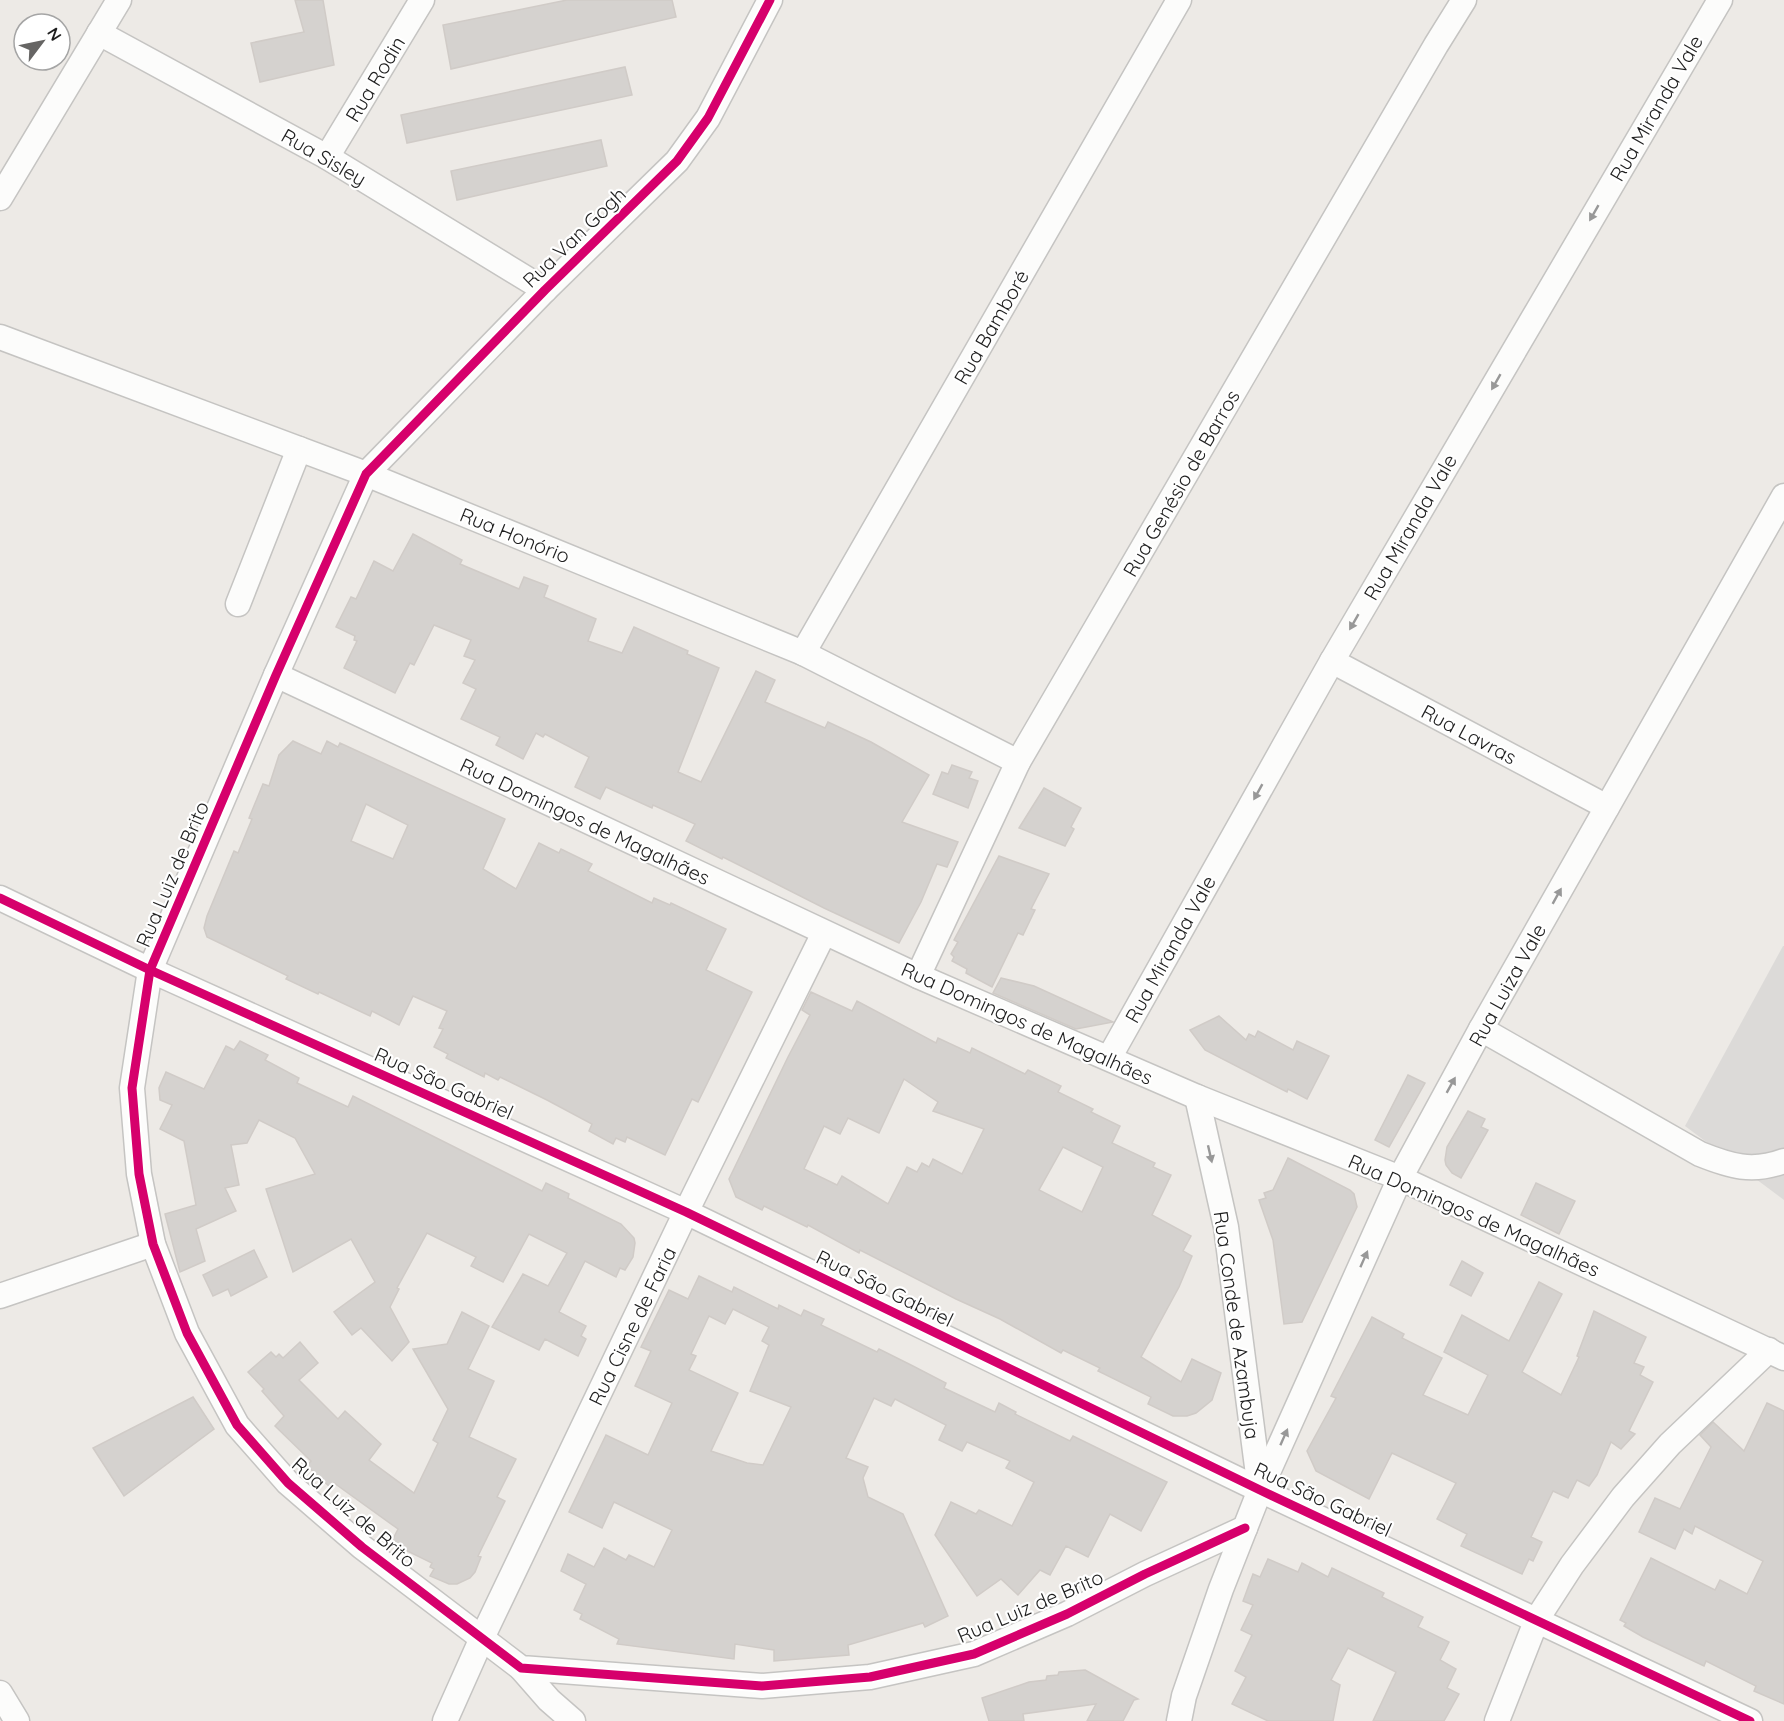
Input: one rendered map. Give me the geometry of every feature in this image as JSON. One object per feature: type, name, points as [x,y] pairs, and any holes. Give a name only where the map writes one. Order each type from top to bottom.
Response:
[{"type":"street","points":[[0,198],[119,0]]},
{"type":"street","name":"Rua Rodin","points":[[327,157],[422,0]]},
{"type":"street","name":"Rua Van Gogh","points":[[366,474],[545,290],[677,161],[708,118],[770,0]]},
{"type":"street","name":"Rua Bamboré","points":[[803,653],[1179,0]]},
{"type":"street","name":"Rua Genésio de Barros","points":[[918,976],[1018,762],[1464,0]]},
{"type":"street","name":"Rua Miranda Vale","points":[[1109,1058],[1332,661],[1720,0]]},
{"type":"street","name":"Rua Sisley","points":[[99,33],[327,157],[545,290]]},
{"type":"street","name":"Rua Honório","points":[[0,337],[366,474],[803,653],[1018,762]]},
{"type":"street","points":[[238,604],[299,449]]},
{"type":"street","name":"Rua Luiz de Brito","points":[[366,474],[276,675],[150,970],[132,1088],[139,1174],[153,1244],[187,1333],[237,1425],[288,1483],[362,1547],[522,1668],[762,1686],[870,1677],[974,1654],[1067,1614],[1145,1574],[1245,1528]]},
{"type":"street","name":"Rua Luiza Vale","points":[[1260,1490],[1400,1178],[1481,1029],[1784,496]]},
{"type":"street","name":"Rua Lavras","points":[[1332,661],[1607,807]]},
{"type":"street","name":"Rua Domingos de Magalhães","points":[[276,675],[918,976],[1197,1096],[1400,1178],[1776,1354]]},
{"type":"street","name":"Rua São Gabriel","points":[[0,898],[150,970],[686,1212],[1260,1490],[1750,1721]]},
{"type":"street","name":"Rua Cisne de Faria","points":[[445,1721],[482,1638],[686,1212],[824,933]]},
{"type":"street","points":[[1481,1029],[1700,1154],[1730,1166],[1756,1168],[1784,1161]]},
{"type":"street","name":"Rua Conde de Azambuja","points":[[1179,1721],[1184,1696],[1221,1589],[1260,1490],[1226,1227],[1197,1096]]},
{"type":"street","points":[[0,1296],[153,1244]]},
{"type":"street","points":[[1497,1721],[1537,1619],[1572,1565],[1623,1497],[1670,1444],[1776,1354]]},
{"type":"street","points":[[522,1668],[549,1700],[573,1721]]},
{"type":"street","points":[[0,1693],[17,1721]]},
{"type":"shaded area","points":[[1784,946],[1784,1200],[1685,1126]]},
{"type":"building","points":[[295,0],[323,0],[334,65],[260,82],[251,43],[304,32]]},
{"type":"building","points":[[567,0],[672,0],[676,17],[451,69],[443,25]]},
{"type":"building","points":[[625,67],[632,95],[407,143],[401,115]]},
{"type":"building","points":[[601,140],[607,166],[457,200],[451,171]]},
{"type":"building","points":[[413,534],[462,560],[460,564],[519,589],[524,577],[548,586],[544,597],[596,619],[588,641],[622,653],[634,627],[688,651],[687,654],[719,668],[678,772],[701,782],[756,671],[775,680],[765,702],[825,728],[828,722],[871,742],[929,775],[902,822],[958,842],[947,867],[937,864],[921,902],[899,943],[686,841],[695,824],[606,787],[600,799],[575,787],[589,757],[545,734],[543,737],[536,733],[523,759],[496,745],[500,737],[461,719],[476,689],[463,683],[475,660],[464,656],[471,640],[434,625],[414,665],[410,663],[395,693],[344,668],[357,641],[354,640],[355,636],[336,627],[351,597],[356,599],[374,561],[393,571]]},
{"type":"building","points":[[293,741],[321,754],[327,741],[338,747],[340,743],[505,819],[483,869],[516,889],[539,843],[559,853],[561,849],[592,864],[588,871],[652,903],[654,898],[670,905],[671,903],[726,929],[706,970],[752,992],[698,1102],[692,1099],[665,1155],[627,1137],[625,1142],[616,1138],[613,1144],[589,1131],[592,1124],[547,1100],[500,1077],[498,1080],[485,1073],[484,1077],[446,1058],[448,1054],[434,1047],[443,1029],[439,1028],[447,1011],[413,996],[399,1025],[372,1011],[370,1016],[319,992],[318,994],[286,979],[288,976],[207,937],[204,928],[207,916],[234,851],[238,853],[263,784],[269,786],[279,755]],"holes":[[[366,804],[408,825],[393,859],[351,841]]]},
{"type":"building","points":[[952,765],[972,772],[969,778],[978,781],[968,808],[933,794],[942,772],[948,774]]},
{"type":"building","points":[[1044,788],[1081,808],[1071,827],[1074,829],[1065,846],[1019,828]]},
{"type":"building","points":[[999,856],[1049,874],[1031,909],[1035,910],[1023,935],[1018,933],[992,987],[966,973],[967,969],[952,961],[954,957],[951,954],[958,942],[954,940]]},
{"type":"building","points":[[1001,978],[1034,986],[1113,1022],[1076,1029],[993,993]]},
{"type":"building","points":[[811,992],[852,1011],[857,1001],[936,1043],[938,1038],[970,1053],[972,1048],[1025,1074],[1028,1070],[1061,1086],[1058,1092],[1093,1109],[1091,1112],[1120,1126],[1112,1143],[1155,1163],[1153,1167],[1171,1175],[1152,1215],[1191,1236],[1183,1251],[1192,1256],[1179,1287],[1141,1357],[1181,1382],[1192,1359],[1221,1373],[1212,1400],[1196,1413],[1187,1416],[1173,1416],[1148,1404],[1151,1397],[1098,1371],[1100,1368],[1063,1350],[1061,1353],[1000,1319],[860,1250],[859,1253],[808,1225],[807,1227],[764,1206],[762,1210],[736,1197],[729,1179],[810,1015],[802,1010]],"holes":[[[904,1079],[938,1102],[933,1111],[984,1129],[962,1174],[933,1159],[929,1167],[922,1163],[917,1172],[907,1167],[888,1204],[842,1176],[837,1185],[804,1169],[824,1126],[840,1134],[848,1118],[879,1133]],[[1063,1147],[1103,1167],[1082,1212],[1039,1190]]]},
{"type":"building","points":[[1219,1016],[1246,1040],[1249,1034],[1255,1037],[1258,1031],[1293,1050],[1297,1041],[1329,1056],[1307,1099],[1288,1089],[1287,1092],[1205,1050],[1190,1030]]},
{"type":"building","points":[[240,1041],[268,1055],[265,1060],[299,1078],[297,1083],[348,1107],[353,1096],[542,1191],[546,1183],[569,1194],[568,1198],[621,1224],[634,1238],[635,1243],[633,1257],[625,1270],[620,1268],[616,1277],[585,1261],[559,1312],[586,1326],[581,1336],[586,1339],[578,1356],[545,1339],[539,1350],[492,1327],[523,1274],[548,1286],[567,1253],[529,1234],[503,1282],[471,1266],[476,1257],[427,1233],[397,1288],[399,1289],[390,1307],[409,1342],[392,1361],[361,1328],[352,1335],[334,1312],[375,1282],[351,1239],[293,1272],[266,1189],[315,1174],[295,1138],[259,1120],[247,1143],[231,1145],[239,1185],[225,1188],[236,1211],[196,1229],[205,1261],[180,1272],[165,1214],[196,1205],[184,1141],[160,1129],[172,1105],[160,1100],[159,1088],[166,1072],[204,1089],[226,1046],[234,1050]]},
{"type":"building","points":[[1408,1075],[1425,1083],[1389,1147],[1375,1140]]},
{"type":"building","points":[[1468,1111],[1485,1119],[1481,1127],[1488,1130],[1461,1178],[1452,1173],[1445,1160],[1447,1147]]},
{"type":"building","points":[[1288,1158],[1350,1190],[1354,1194],[1357,1207],[1302,1322],[1284,1324],[1273,1240],[1259,1200],[1266,1198],[1264,1193],[1273,1190]]},
{"type":"building","points":[[1536,1183],[1575,1201],[1559,1234],[1521,1215]]},
{"type":"building","points":[[254,1250],[267,1277],[231,1296],[228,1289],[213,1296],[203,1275]]},
{"type":"building","points":[[1462,1261],[1483,1273],[1471,1296],[1450,1285]]},
{"type":"building","points":[[699,1276],[732,1292],[734,1287],[778,1309],[779,1305],[801,1316],[804,1310],[824,1319],[821,1325],[877,1352],[879,1349],[946,1383],[944,1388],[995,1412],[999,1403],[1016,1412],[1015,1414],[1070,1441],[1073,1436],[1167,1482],[1141,1531],[1110,1514],[1088,1557],[1066,1546],[1050,1575],[1040,1570],[1018,1595],[1001,1579],[977,1596],[935,1535],[951,1502],[976,1514],[979,1510],[1012,1526],[1034,1482],[1006,1468],[1010,1461],[967,1442],[962,1451],[939,1440],[946,1425],[895,1399],[891,1406],[874,1398],[846,1458],[868,1467],[863,1478],[868,1497],[903,1514],[948,1616],[925,1627],[923,1623],[848,1645],[849,1655],[774,1661],[774,1650],[735,1644],[734,1659],[617,1644],[619,1639],[580,1619],[582,1614],[574,1610],[586,1584],[561,1571],[568,1554],[594,1567],[604,1548],[626,1560],[629,1555],[654,1567],[672,1530],[614,1502],[602,1528],[569,1512],[606,1435],[648,1455],[672,1403],[635,1386],[651,1351],[641,1347],[669,1290],[688,1299]],"holes":[[[733,1309],[769,1327],[762,1341],[769,1345],[750,1391],[791,1407],[763,1465],[747,1463],[711,1451],[738,1393],[689,1370],[696,1356],[691,1354],[709,1316],[725,1324]]]},
{"type":"building","points":[[1539,1282],[1562,1294],[1522,1372],[1561,1395],[1579,1357],[1577,1356],[1594,1311],[1646,1337],[1634,1363],[1644,1367],[1640,1375],[1653,1382],[1629,1431],[1635,1434],[1621,1449],[1611,1442],[1597,1475],[1589,1486],[1577,1480],[1568,1498],[1553,1491],[1531,1537],[1542,1542],[1533,1561],[1529,1559],[1522,1574],[1461,1546],[1467,1534],[1437,1519],[1456,1483],[1392,1453],[1369,1499],[1316,1471],[1307,1451],[1336,1398],[1331,1396],[1372,1317],[1404,1334],[1402,1338],[1442,1358],[1423,1395],[1468,1415],[1488,1375],[1444,1352],[1462,1315],[1509,1341]]},
{"type":"building","points":[[462,1312],[489,1326],[468,1369],[494,1381],[469,1437],[516,1459],[497,1497],[505,1501],[478,1556],[481,1557],[475,1572],[470,1578],[457,1584],[449,1584],[430,1576],[434,1569],[430,1567],[432,1563],[391,1543],[398,1529],[334,1483],[330,1487],[307,1466],[311,1461],[275,1426],[284,1416],[248,1372],[271,1352],[276,1357],[279,1354],[283,1358],[300,1342],[318,1363],[299,1380],[338,1419],[345,1411],[381,1444],[369,1460],[414,1493],[438,1443],[433,1440],[448,1409],[413,1349],[447,1344]]},
{"type":"building","points":[[193,1397],[214,1429],[124,1496],[93,1448]]},
{"type":"building","points":[[1767,1403],[1784,1411],[1784,1704],[1754,1691],[1756,1686],[1706,1661],[1704,1666],[1643,1637],[1624,1626],[1626,1623],[1620,1620],[1651,1558],[1715,1590],[1720,1580],[1747,1594],[1763,1561],[1695,1526],[1692,1534],[1684,1529],[1675,1549],[1639,1532],[1655,1498],[1680,1509],[1711,1447],[1700,1435],[1713,1422],[1744,1451]]},
{"type":"building","points":[[1268,1559],[1298,1572],[1302,1563],[1328,1577],[1332,1568],[1384,1593],[1382,1597],[1423,1617],[1418,1627],[1449,1642],[1440,1660],[1456,1669],[1447,1688],[1459,1694],[1444,1721],[1373,1721],[1396,1672],[1348,1648],[1331,1680],[1340,1685],[1333,1721],[1268,1721],[1232,1704],[1246,1677],[1235,1671],[1252,1635],[1241,1630],[1253,1605],[1243,1601],[1253,1574],[1260,1577]]},
{"type":"building","points":[[1085,1670],[1138,1699],[1134,1700],[1123,1721],[1087,1721],[1096,1704],[1023,1714],[1024,1721],[989,1721],[982,1698],[1029,1682],[1046,1680],[1047,1676],[1058,1675],[1059,1672]]},
{"type":"cycle path","points":[[770,0],[708,118],[677,161],[545,290],[366,474],[276,675],[150,970],[132,1088],[139,1174],[153,1244],[187,1333],[237,1425],[288,1483],[362,1547],[521,1668],[762,1686],[870,1677],[974,1654],[1067,1614],[1145,1574],[1245,1528]]},
{"type":"cycle path","points":[[0,898],[150,970],[686,1212],[1260,1490],[1750,1721]]}]
